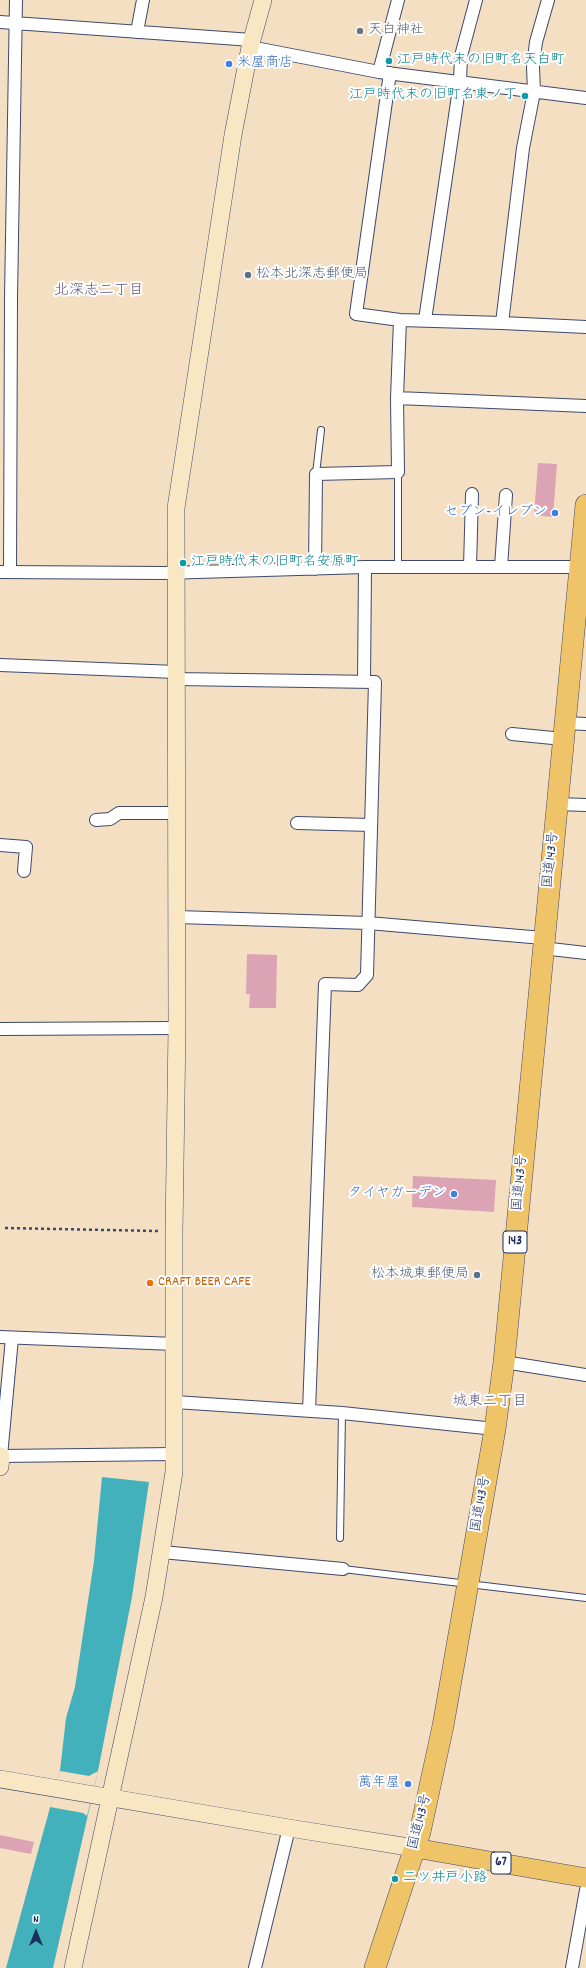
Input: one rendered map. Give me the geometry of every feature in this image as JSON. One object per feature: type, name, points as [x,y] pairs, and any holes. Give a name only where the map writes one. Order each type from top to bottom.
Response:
[{"type":"highway","name":"国道143号","points":[[375,1968],[415,1848],[443,1726],[494,1429],[504,1362],[564,731],[579,641],[580,567],[586,505]]},
{"type":"main road","name":"67","points":[[415,1848],[586,1878]]},
{"type":"street","points":[[16,0],[5,572],[174,572],[366,567],[580,567]]},
{"type":"street","points":[[137,32],[143,0]]},
{"type":"street","points":[[73,1968],[154,1597],[174,1472],[174,1232],[177,1028],[177,813],[174,572],[176,508],[182,457],[233,135],[251,44],[263,0]]},
{"type":"street","points":[[398,0],[385,72],[356,314],[400,320],[586,327]]},
{"type":"street","points":[[425,320],[460,82],[461,56],[476,0]]},
{"type":"street","points":[[502,323],[523,148],[534,92],[533,67],[536,42],[548,0]]},
{"type":"street","points":[[0,22],[137,32],[251,44],[385,72],[586,98]]},
{"type":"street","points":[[315,569],[316,474],[398,472],[397,398],[400,320]]},
{"type":"street","points":[[397,398],[586,406]]},
{"type":"street","points":[[470,567],[472,494]]},
{"type":"street","points":[[501,567],[506,495]]},
{"type":"street","points":[[364,682],[366,567]]},
{"type":"street","points":[[0,665],[176,676],[375,682],[367,975],[358,985],[325,984],[309,1411]]},
{"type":"street","points":[[512,734],[564,731],[586,724]]},
{"type":"street","points":[[558,804],[586,805]]},
{"type":"street","points":[[96,820],[110,819],[119,813],[177,813]]},
{"type":"street","points":[[297,823],[371,825]]},
{"type":"street","points":[[0,845],[26,846],[24,871]]},
{"type":"street","points":[[177,918],[368,923],[543,943],[586,953]]},
{"type":"street","points":[[0,1029],[177,1028]]},
{"type":"street","points":[[174,1344],[6,1338],[0,1460],[174,1454]]},
{"type":"street","points":[[504,1362],[586,1375]]},
{"type":"street","points":[[174,1402],[342,1413],[494,1429]]},
{"type":"street","points":[[162,1552],[343,1569]]},
{"type":"street","points":[[0,1779],[415,1848]]},
{"type":"street","points":[[255,1968],[289,1828]]},
{"type":"street","points":[[572,1968],[586,1890]]},
{"type":"lane","points":[[316,474],[321,430]]},
{"type":"lane","points":[[398,472],[398,567]]},
{"type":"lane","points":[[340,1538],[342,1413]]},
{"type":"lane","points":[[343,1569],[586,1598]]},
{"type":"path","points":[[5,1228],[174,1232]]},
{"type":"water","points":[[102,1477],[149,1482],[132,1597],[98,1771],[53,1968],[6,1968],[60,1771],[66,1718],[75,1687],[94,1561]]},
{"type":"pier","points":[[60,1771],[89,1776],[98,1771],[87,1816],[83,1813],[50,1807]]},
{"type":"building","points":[[538,463],[557,464],[553,517],[534,515]]},
{"type":"building","points":[[247,954],[277,955],[276,1008],[249,1008],[250,994],[246,994]]},
{"type":"building","name":"タイヤガーデン","points":[[413,1176],[496,1180],[494,1212],[412,1207]]},
{"type":"building","points":[[0,1835],[34,1842],[31,1854],[0,1848]]},
{"type":"place","name":"天白神社","points":[[360,31]]},
{"type":"place","name":"江戸時代末の旧町名天白町","points":[[389,61]]},
{"type":"place","name":"米屋商店","points":[[229,64]]},
{"type":"place","name":"江戸時代末の旧町名東ノ丁","points":[[525,96]]},
{"type":"place","name":"松本北深志郵便局","points":[[248,275]]},
{"type":"place","name":"セブン-イレブン","points":[[555,513]]},
{"type":"place","name":"江戸時代末の旧町名安原町","points":[[183,563]]},
{"type":"place","name":"タイヤガーデン","points":[[454,1194]]},
{"type":"place","name":"松本城東郵便局","points":[[477,1275]]},
{"type":"place","name":"CRAFT BEER CAFE","points":[[150,1283]]},
{"type":"place","name":"萬年屋","points":[[408,1784]]},
{"type":"place","name":"二ツ井戸小路","points":[[395,1879]]},
{"type":"district","name":"北深志二丁目","points":[[99,292]]},
{"type":"district","name":"城東二丁目","points":[[490,1403]]}]
